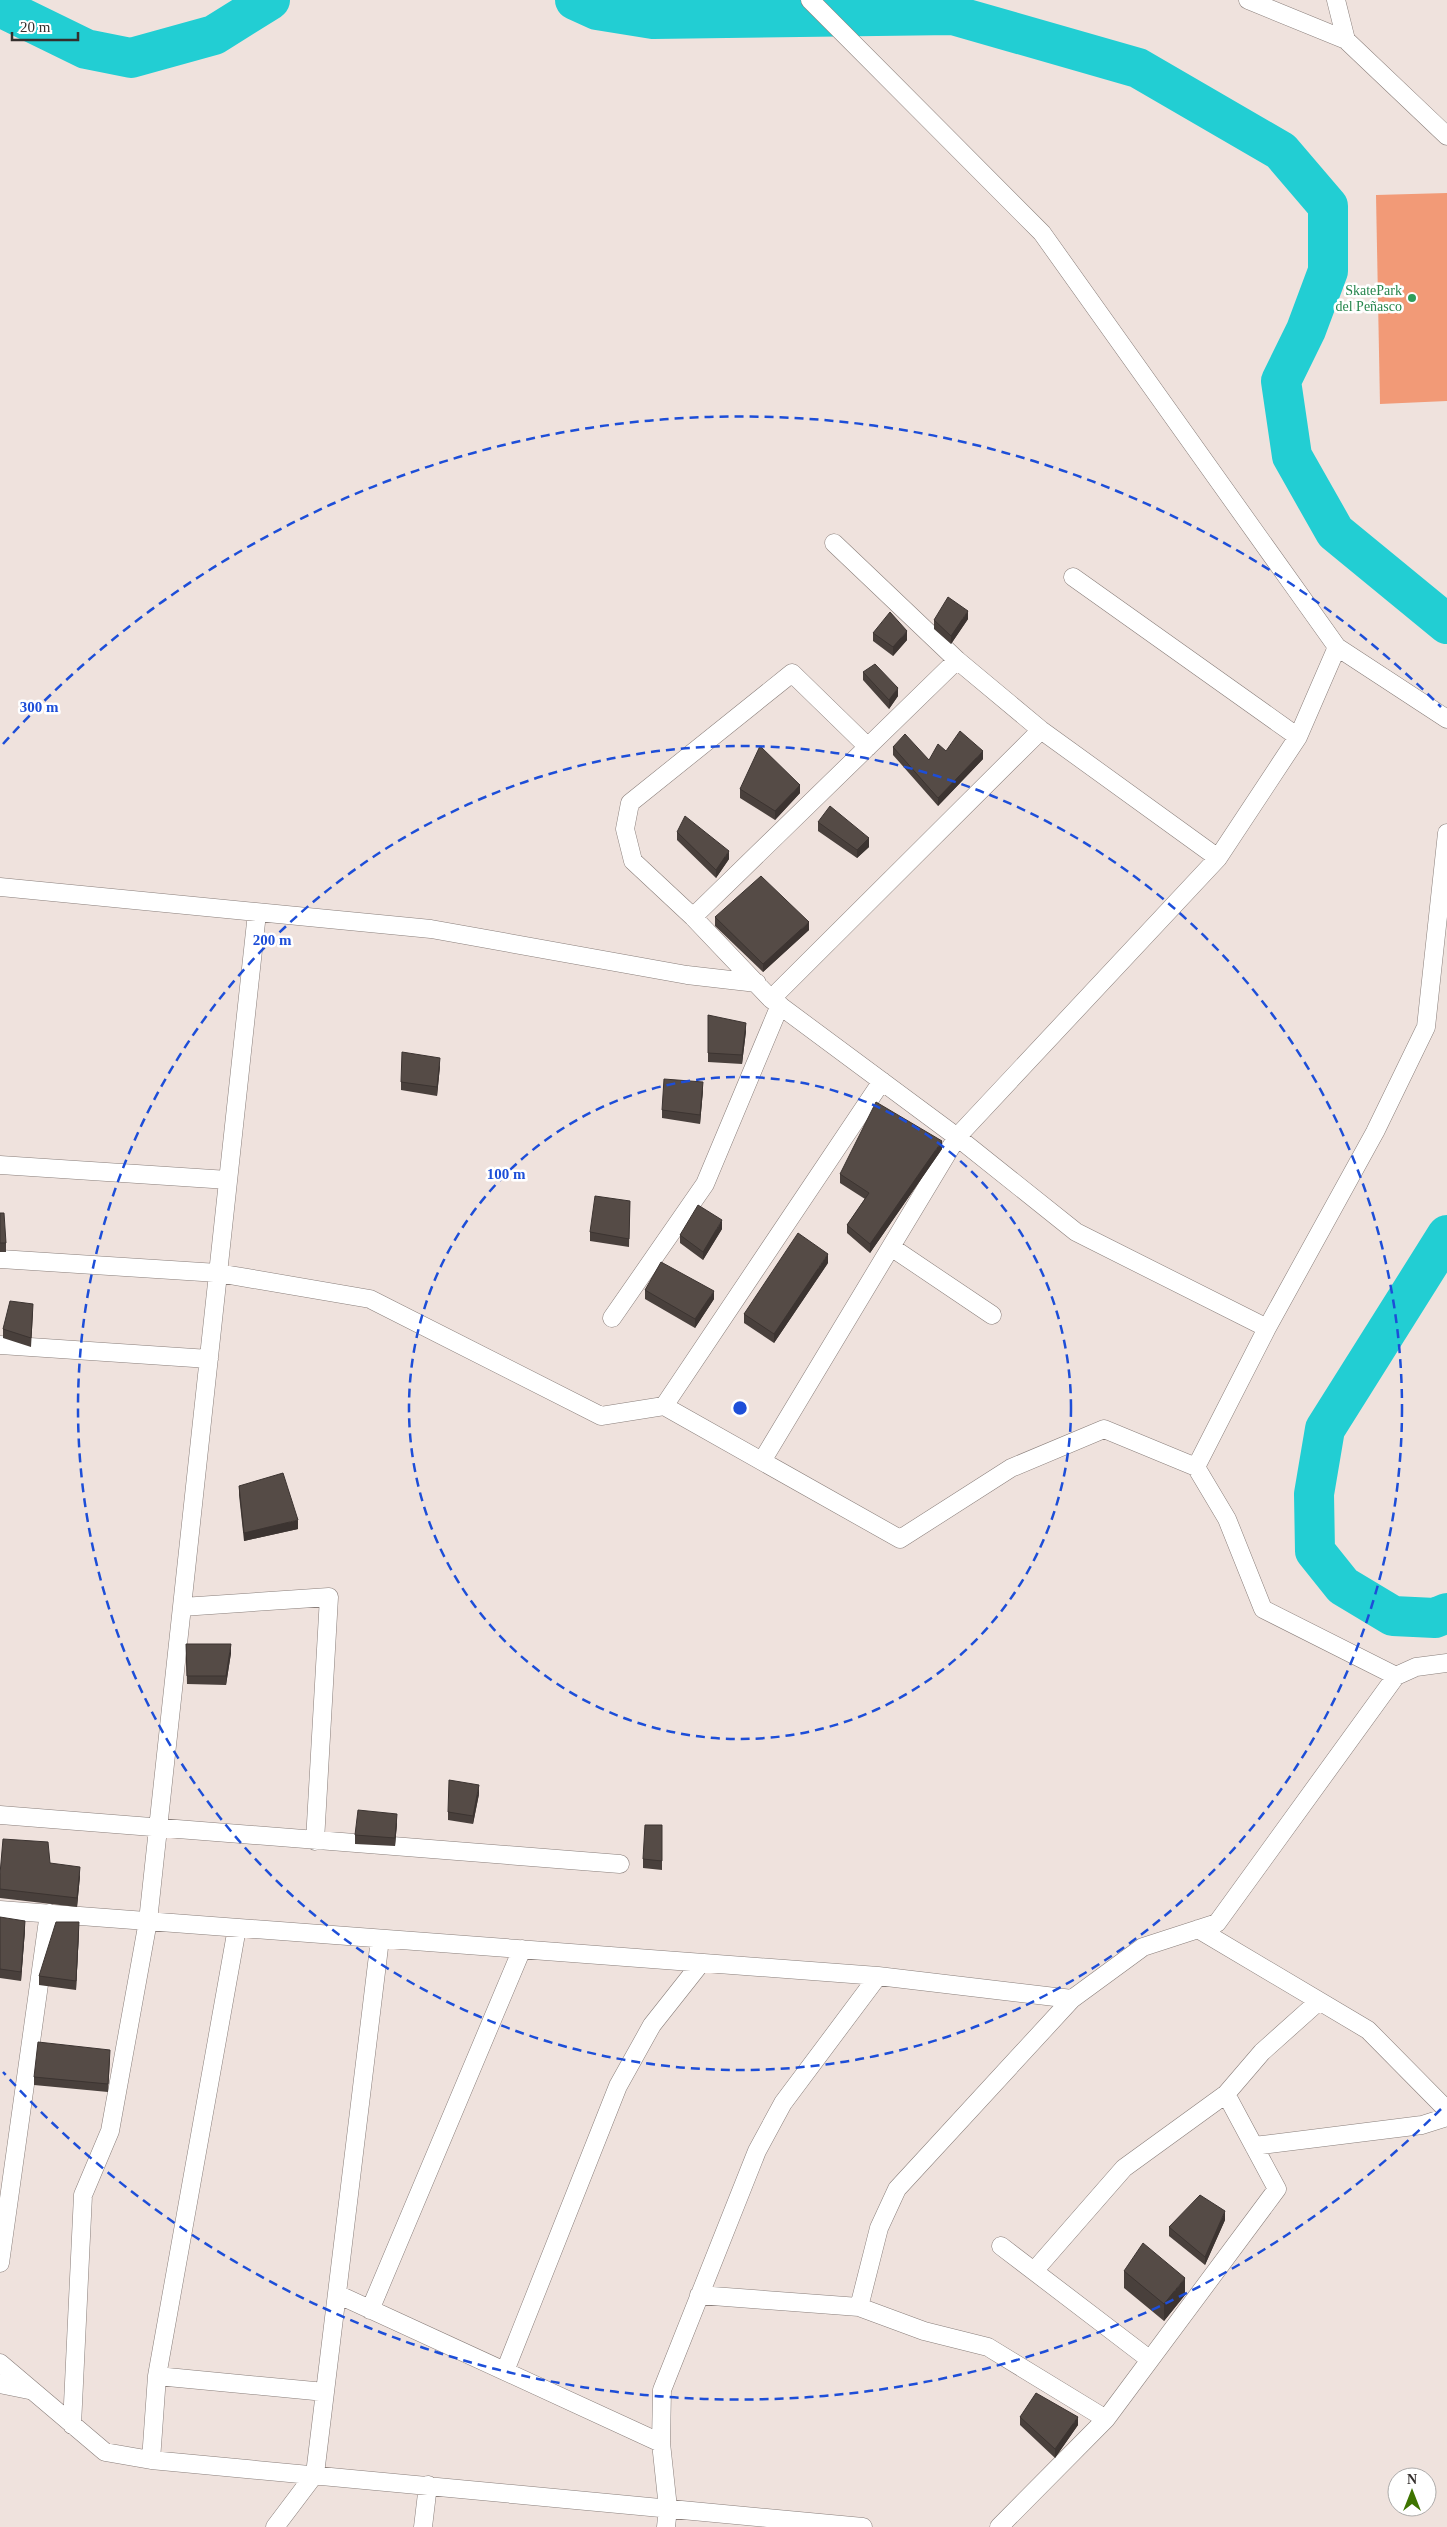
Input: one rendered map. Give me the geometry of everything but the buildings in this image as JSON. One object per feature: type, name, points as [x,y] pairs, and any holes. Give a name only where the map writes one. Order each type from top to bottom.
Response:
[{"type":"street","points":[[810,0],[1042,233],[1337,647],[1447,719]]},
{"type":"street","points":[[1248,0],[1346,40],[1447,136]]},
{"type":"street","points":[[1336,0],[1346,40]]},
{"type":"street","points":[[834,543],[957,660],[1041,730],[1218,858]]},
{"type":"street","points":[[1073,577],[1298,738]]},
{"type":"street","points":[[762,1461],[957,1137],[1218,858],[1298,738],[1337,647]]},
{"type":"street","points":[[693,917],[957,660]]},
{"type":"street","points":[[868,747],[792,673],[630,803],[624,829],[633,861],[693,917],[776,1002],[957,1137],[1076,1232],[1266,1328]]},
{"type":"street","points":[[612,1318],[705,1184],[776,1002],[1041,730]]},
{"type":"street","points":[[1196,1466],[1266,1328],[1375,1132],[1426,1027],[1447,833]]},
{"type":"street","points":[[0,887],[431,930],[687,975],[756,983]]},
{"type":"street","points":[[72,2425],[82,2195],[110,2131],[148,1921],[257,913]]},
{"type":"street","points":[[664,1406],[882,1081]]},
{"type":"street","points":[[0,1165],[228,1180]]},
{"type":"street","points":[[890,1248],[992,1315]]},
{"type":"street","points":[[0,1259],[218,1273],[370,1300],[601,1416],[664,1406],[900,1539],[1011,1468],[1104,1429],[1196,1466],[1227,1519],[1263,1609],[1396,1676]]},
{"type":"street","points":[[0,1345],[209,1359]]},
{"type":"street","points":[[182,1607],[328,1597],[315,1841]]},
{"type":"street","points":[[860,2307],[879,2228],[897,2189],[1072,1999],[1143,1947],[1216,1923],[1396,1676],[1416,1667],[1447,1662]]},
{"type":"street","points":[[0,1815],[620,1864]]},
{"type":"street","points":[[0,1910],[878,1976],[1072,1999]]},
{"type":"street","points":[[0,2263],[49,1914]]},
{"type":"street","points":[[151,2460],[158,2376],[237,1928]]},
{"type":"street","points":[[1198,1929],[1368,2030],[1447,2110]]},
{"type":"street","points":[[275,2527],[315,2474],[380,1939]]},
{"type":"street","points":[[370,2310],[522,1949]]},
{"type":"street","points":[[505,2371],[618,2086],[652,2025],[701,1963]]},
{"type":"street","points":[[666,2527],[668,2508],[661,2443],[662,2390],[756,2151],[783,2103],[878,1976]]},
{"type":"street","points":[[1034,2271],[1124,2168],[1226,2094],[1262,2052],[1319,2001]]},
{"type":"street","points":[[999,2527],[1106,2419],[1277,2189],[1226,2094]]},
{"type":"street","points":[[1254,2146],[1422,2125],[1447,2117]]},
{"type":"street","points":[[1001,2246],[1149,2359]]},
{"type":"street","points":[[337,2294],[661,2443]]},
{"type":"street","points":[[700,2295],[860,2307],[924,2331],[988,2346],[1106,2419]]},
{"type":"street","points":[[0,2363],[106,2452],[151,2460],[668,2508],[760,2522],[863,2527]]},
{"type":"street","points":[[158,2376],[325,2392]]},
{"type":"street","points":[[0,2384],[31,2390]]},
{"type":"street","points":[[423,2527],[428,2485]]},
{"type":"shaded area","name":"SkatePark del Peñasco","points":[[1447,193],[1447,401],[1380,404],[1376,195]]},
{"type":"waterway","points":[[0,7],[86,49],[131,58],[214,35],[270,0]]},
{"type":"waterway","points":[[575,0],[597,10],[653,19],[953,15],[1138,68],[1281,151],[1328,206],[1328,271],[1306,330],[1281,381],[1292,456],[1335,532],[1447,624]]},
{"type":"waterway","points":[[1447,1235],[1325,1429],[1314,1494],[1315,1551],[1343,1586],[1393,1616],[1435,1618],[1447,1613]]},
{"type":"place","name":"SkatePark del Peñasco","points":[[1412,298]]}]
